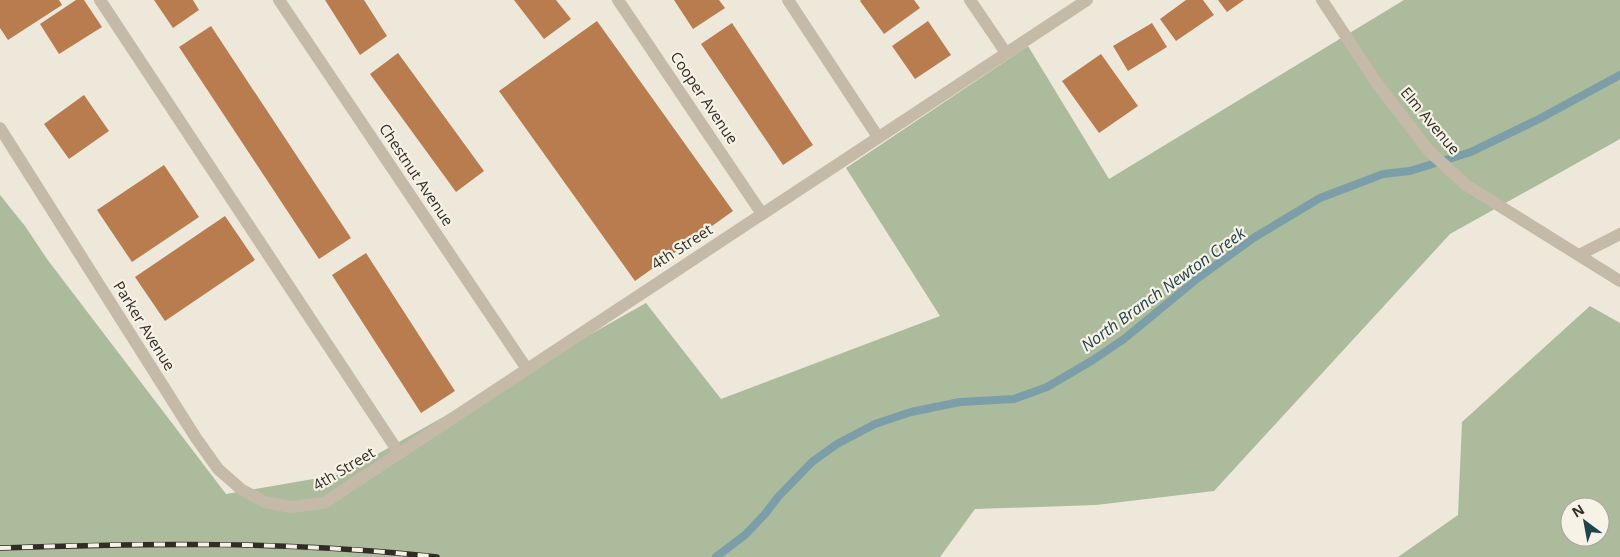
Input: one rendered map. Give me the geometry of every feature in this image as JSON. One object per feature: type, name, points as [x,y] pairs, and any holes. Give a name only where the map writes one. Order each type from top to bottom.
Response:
[{"type":"street","points":[[100,0],[399,453]]},
{"type":"street","name":"Chestnut Avenue","points":[[279,0],[527,369]]},
{"type":"street","name":"Cooper Avenue","points":[[618,0],[762,214]]},
{"type":"street","points":[[788,0],[878,137]]},
{"type":"street","points":[[970,0],[1006,53]]},
{"type":"street","name":"4th Street","points":[[290,507],[324,503],[1087,0]]},
{"type":"street","name":"Elm Avenue","points":[[1322,0],[1376,82],[1429,150],[1466,185],[1620,281]]},
{"type":"street","name":"Parker Avenue","points":[[0,128],[196,438],[218,469],[242,490],[266,502],[290,507]]},
{"type":"street","points":[[1579,256],[1620,234]]},
{"type":"green space","points":[[1404,0],[1620,0],[1620,139],[1450,234],[1214,491],[1096,505],[975,509],[940,557],[0,557],[0,195],[226,494],[342,474],[646,303],[721,399],[940,316],[846,168],[1028,46],[1109,179]]},
{"type":"green space","points":[[1590,306],[1620,323],[1620,557],[1398,557],[1458,515],[1462,422]]},
{"type":"building","points":[[0,0],[59,0],[62,5],[8,40],[0,28]]},
{"type":"building","points":[[76,0],[84,0],[102,27],[59,54],[40,24]]},
{"type":"building","points":[[154,0],[193,0],[199,10],[173,28]]},
{"type":"building","points":[[325,0],[364,0],[387,36],[360,55]]},
{"type":"building","points":[[514,0],[556,0],[571,19],[544,39]]},
{"type":"building","points":[[674,0],[719,0],[725,8],[693,29]]},
{"type":"building","points":[[861,0],[914,0],[920,8],[884,34]]},
{"type":"building","points":[[1186,0],[1203,0],[1214,15],[1176,41],[1160,19]]},
{"type":"building","points":[[1218,0],[1244,0],[1227,12]]},
{"type":"building","points":[[597,21],[733,211],[635,281],[499,91]]},
{"type":"building","points":[[928,21],[951,55],[915,79],[892,46]]},
{"type":"building","points":[[732,23],[813,145],[783,165],[701,44]]},
{"type":"building","points":[[1152,23],[1167,47],[1128,71],[1113,46]]},
{"type":"building","points":[[211,26],[351,238],[319,259],[179,47]]},
{"type":"building","points":[[398,53],[484,171],[456,192],[370,74]]},
{"type":"building","points":[[1101,54],[1138,106],[1099,133],[1062,81]]},
{"type":"building","points":[[84,95],[109,131],[69,159],[44,124]]},
{"type":"building","points":[[164,165],[199,217],[132,262],[97,210]]},
{"type":"building","points":[[225,216],[255,260],[165,321],[135,277]]},
{"type":"building","points":[[366,253],[455,391],[421,413],[332,275]]},
{"type":"waterway","name":"North Branch Newton Creek","points":[[716,557],[745,535],[812,462],[837,444],[875,424],[911,412],[960,402],[1014,399],[1047,387],[1124,339],[1198,278],[1255,237],[1320,198],[1383,174],[1410,171],[1471,152],[1539,119],[1620,75]]},
{"type":"railway","points":[[0,548],[164,544],[273,546],[328,548],[437,557]]}]
